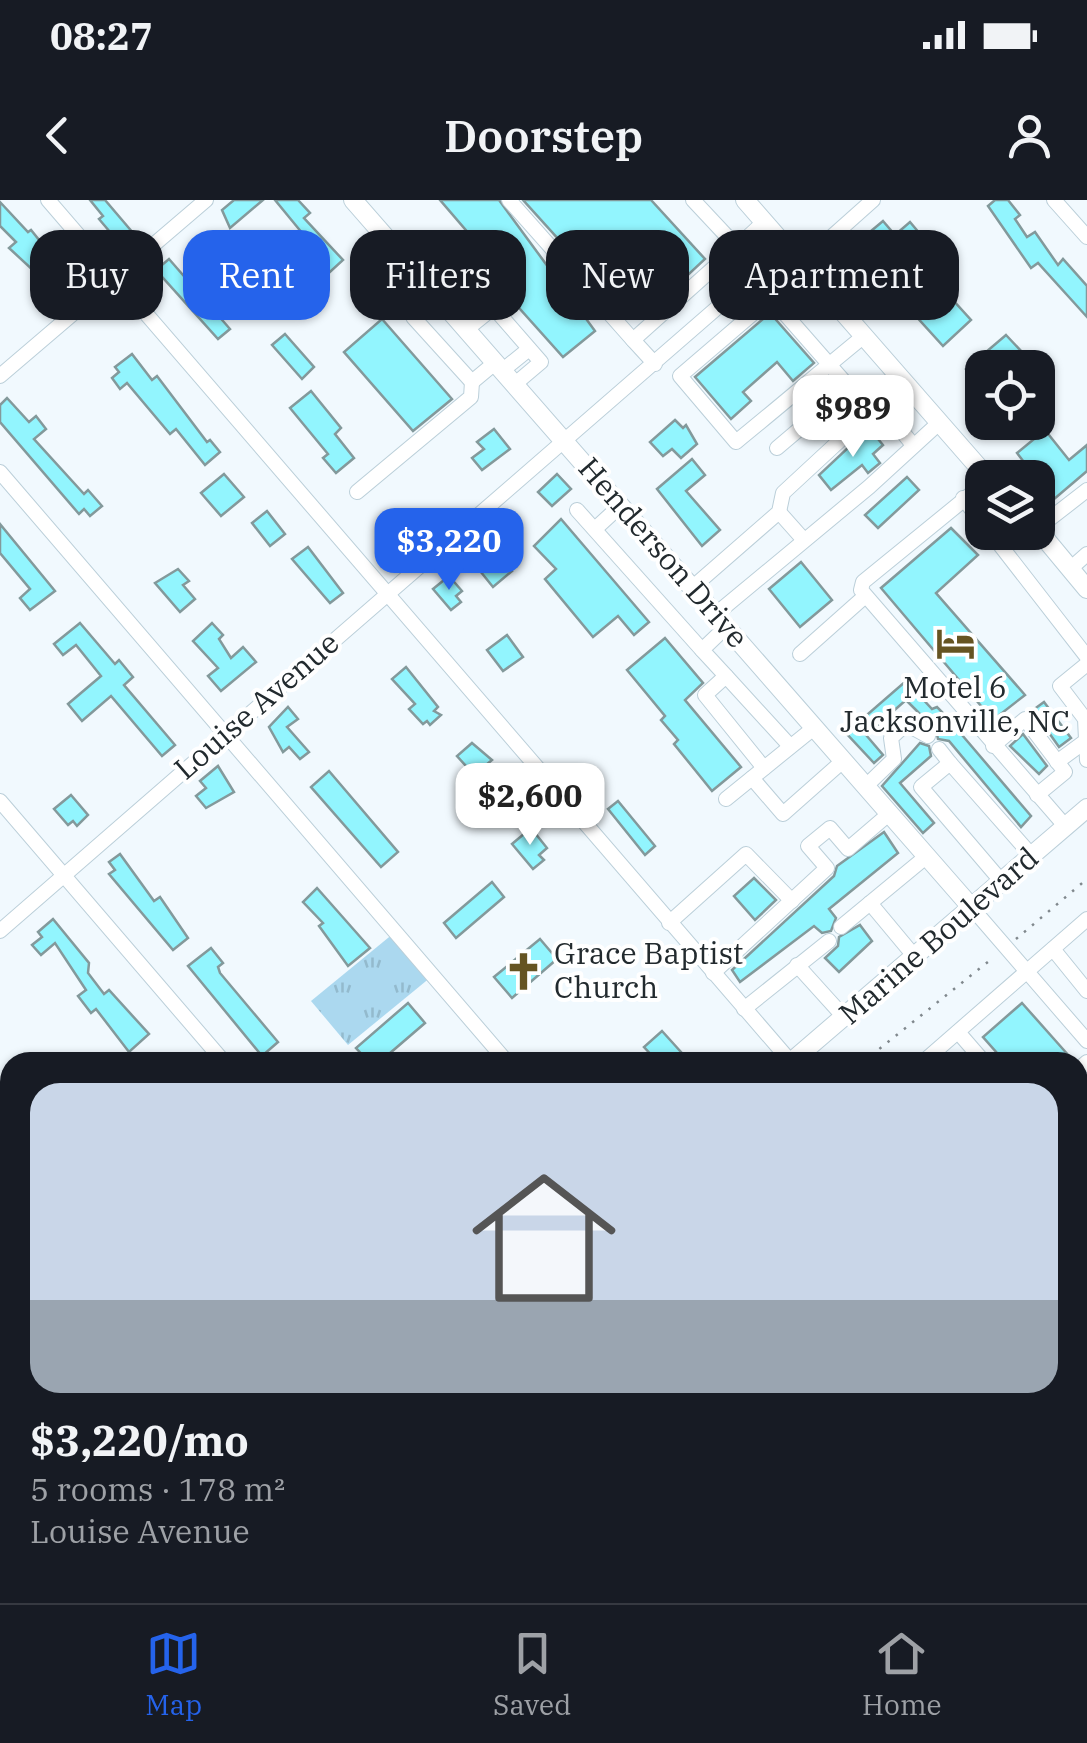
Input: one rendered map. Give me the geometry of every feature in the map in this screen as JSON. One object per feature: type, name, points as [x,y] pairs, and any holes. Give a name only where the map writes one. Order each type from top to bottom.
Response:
[{"type":"main road","name":"Henderson Drive","points":[[353,200],[380,230]]},
{"type":"main road","points":[[746,200],[771,230]]},
{"type":"main road","name":"Henderson Drive","points":[[458,320],[972,908]]},
{"type":"main road","points":[[851,320],[973,460]]},
{"type":"main road","points":[[1055,550],[1087,589]]},
{"type":"main road","name":"Marine Boulevard","points":[[803,1052],[1080,819]]},
{"type":"street","points":[[48,200],[74,230]]},
{"type":"street","points":[[163,236],[206,200]]},
{"type":"street","points":[[509,200],[655,364]]},
{"type":"street","points":[[694,200],[721,230]]},
{"type":"street","name":"Louise Avenue","points":[[839,230],[873,200]]},
{"type":"street","points":[[1054,200],[1087,237]]},
{"type":"street","points":[[755,230],[764,222]]},
{"type":"street","points":[[633,340],[709,272]]},
{"type":"street","points":[[777,448],[849,387],[829,365],[771,298],[680,376],[736,442],[804,386],[829,365],[864,336]]},
{"type":"street","points":[[0,376],[64,320]]},
{"type":"street","points":[[151,320],[782,1052]]},
{"type":"street","points":[[357,492],[471,397],[472,382],[416,320]]},
{"type":"street","points":[[467,330],[479,320]]},
{"type":"street","points":[[472,382],[541,362],[504,320]]},
{"type":"street","name":"Louise Avenue","points":[[0,931],[384,594],[655,364],[713,320]]},
{"type":"street","points":[[693,588],[780,512],[783,493],[904,381]]},
{"type":"street","points":[[804,386],[824,408]]},
{"type":"street","points":[[879,403],[913,445]]},
{"type":"street","points":[[702,650],[722,620],[804,539],[869,488],[940,422]]},
{"type":"street","points":[[0,472],[498,1052]]},
{"type":"street","points":[[1055,515],[1087,490]]},
{"type":"street","points":[[965,501],[963,498],[863,582],[864,598],[1037,795],[1080,819]]},
{"type":"street","points":[[594,530],[621,505]]},
{"type":"street","points":[[577,510],[790,746]]},
{"type":"street","points":[[780,512],[804,539]]},
{"type":"street","points":[[1005,550],[1082,640],[1087,660],[1060,686],[1080,710],[1087,760]]},
{"type":"street","points":[[1070,568],[1087,554]]},
{"type":"street","points":[[800,654],[864,598]]},
{"type":"street","points":[[726,676],[704,695],[764,768]]},
{"type":"street","points":[[994,746],[1024,719],[1065,772],[1037,795]]},
{"type":"street","points":[[866,786],[894,759],[891,738],[906,724],[928,736]]},
{"type":"street","points":[[726,799],[815,727]]},
{"type":"street","points":[[1057,762],[1087,741]]},
{"type":"street","points":[[940,749],[1032,856]]},
{"type":"street","points":[[752,778],[783,814],[844,760]]},
{"type":"street","points":[[950,763],[921,788],[1002,882]]},
{"type":"street","points":[[0,801],[215,1052]]},
{"type":"street","points":[[713,972],[890,813]]},
{"type":"street","points":[[827,868],[808,846],[830,828],[848,849]]},
{"type":"street","points":[[669,923],[746,854],[792,901]]},
{"type":"street","points":[[841,927],[927,856]]},
{"type":"street","points":[[870,903],[915,957]]},
{"type":"street","points":[[972,908],[1087,1041]]},
{"type":"street","points":[[935,1052],[1087,919]]},
{"type":"street","points":[[744,1008],[829,941]]},
{"type":"street","points":[[1053,949],[1087,991]]},
{"type":"street","points":[[796,965],[844,1018]]},
{"type":"street","points":[[958,1032],[975,1052]]},
{"type":"path","points":[[876,1052],[1087,879]]},
{"type":"green space","points":[[394,933],[431,977],[348,1045],[311,1001]]},
{"type":"building","points":[[90,200],[105,200],[131,230],[108,230],[99,219],[103,216]]},
{"type":"building","points":[[234,200],[263,200],[230,228],[222,210]]},
{"type":"building","points":[[275,200],[298,200],[310,213],[304,218],[315,230],[300,230]]},
{"type":"building","points":[[440,200],[499,200],[521,230],[466,230]]},
{"type":"building","points":[[523,200],[651,200],[678,230],[550,230]]},
{"type":"building","points":[[995,200],[1008,200],[1020,215],[1015,219],[1027,237],[1035,232],[1058,265],[1063,259],[1087,286],[1087,317],[1038,263],[1031,268],[988,206]]},
{"type":"building","points":[[0,202],[30,231],[30,267],[9,248],[16,242],[0,226]]},
{"type":"building","points":[[883,221],[891,230],[872,230]]},
{"type":"building","points":[[910,222],[917,230],[901,230]]},
{"type":"building","points":[[526,237],[546,264],[546,320],[587,320],[595,331],[563,357],[526,316]]},
{"type":"building","points":[[689,242],[705,259],[689,274]]},
{"type":"building","points":[[330,246],[343,260],[330,272]]},
{"type":"building","points":[[169,259],[183,275],[183,300],[163,278],[163,264]]},
{"type":"building","points":[[959,307],[971,320],[943,346],[919,320],[959,320]]},
{"type":"building","points":[[201,320],[222,320],[230,329],[218,339]]},
{"type":"building","points":[[383,320],[452,399],[413,431],[344,352]]},
{"type":"building","points":[[762,320],[776,320],[814,363],[793,381],[777,362],[743,392],[751,401],[731,419],[695,377]]},
{"type":"building","points":[[285,334],[314,367],[302,379],[272,345]]},
{"type":"building","points":[[1006,335],[1020,350],[988,350]]},
{"type":"building","points":[[132,354],[152,380],[157,376],[207,442],[210,440],[220,452],[205,465],[176,429],[170,434],[127,383],[120,389],[112,378],[119,372],[115,367]]},
{"type":"building","points":[[311,391],[341,428],[335,434],[354,458],[336,473],[323,458],[328,454],[290,408]]},
{"type":"building","points":[[7,398],[29,422],[36,416],[46,429],[34,439],[84,494],[88,490],[102,506],[90,516],[84,509],[79,514],[0,422],[0,405]]},
{"type":"building","points":[[675,420],[683,428],[686,425],[697,444],[681,458],[672,449],[663,456],[650,442]]},
{"type":"building","points":[[869,428],[883,445],[873,454],[880,463],[868,473],[862,465],[831,490],[819,475]]},
{"type":"building","points":[[494,429],[510,449],[482,470],[472,458],[484,449],[477,442]]},
{"type":"building","points":[[1033,440],[1053,440],[1069,460],[1087,445],[1087,471],[1055,498],[1055,460],[1022,460],[1017,453]]},
{"type":"building","points":[[692,459],[705,475],[686,491],[720,530],[702,546],[657,489]]},
{"type":"building","points":[[224,474],[244,497],[221,516],[201,493]]},
{"type":"building","points":[[557,474],[571,489],[552,506],[538,492]]},
{"type":"building","points":[[907,477],[919,490],[878,528],[865,515]]},
{"type":"building","points":[[267,511],[285,534],[270,546],[252,523]]},
{"type":"building","points":[[561,519],[649,622],[634,635],[618,616],[593,637],[545,579],[556,569],[534,546]]},
{"type":"building","points":[[0,524],[55,591],[30,610],[20,598],[30,589],[0,553]]},
{"type":"building","name":"Motel 6 Jacksonville, NC","points":[[951,528],[965,542],[965,550],[978,555],[936,593],[1025,695],[993,720],[881,588]]},
{"type":"building","points":[[491,545],[512,571],[493,587],[472,561]]},
{"type":"building","points":[[308,547],[343,593],[330,603],[292,559]]},
{"type":"building","points":[[801,562],[832,600],[800,627],[769,589]]},
{"type":"building","points":[[178,569],[189,581],[183,585],[195,599],[180,612],[155,583]]},
{"type":"building","points":[[449,576],[462,591],[456,596],[461,602],[451,610],[433,589]]},
{"type":"building","points":[[80,623],[115,664],[119,660],[133,677],[124,685],[175,745],[162,756],[111,696],[82,721],[68,704],[101,676],[76,645],[63,655],[54,644]]},
{"type":"building","points":[[212,623],[223,635],[219,639],[231,658],[243,647],[256,662],[221,691],[208,676],[218,668],[193,641]]},
{"type":"building","points":[[507,635],[523,657],[503,671],[487,650]]},
{"type":"building","points":[[665,638],[703,683],[685,700],[741,767],[712,791],[674,744],[678,740],[661,720],[665,716],[627,670]]},
{"type":"building","points":[[406,667],[438,707],[434,711],[441,715],[430,725],[427,721],[423,724],[409,709],[415,704],[392,679]]},
{"type":"building","points":[[906,681],[932,709],[937,707],[945,715],[1031,816],[1021,827],[949,741],[938,739],[936,730],[906,700],[866,735],[883,755],[874,763],[846,733]]},
{"type":"building","points":[[1044,702],[1071,738],[1059,747],[1033,710]]},
{"type":"building","points":[[288,707],[298,719],[287,727],[309,752],[300,759],[289,747],[283,752],[269,727]]},
{"type":"building","points":[[1023,734],[1047,766],[1039,774],[1010,746]]},
{"type":"building","points":[[472,743],[492,760],[474,775],[457,756]]},
{"type":"building","points":[[920,743],[929,746],[931,756],[900,783],[934,823],[923,833],[882,786]]},
{"type":"building","points":[[218,766],[234,792],[206,808],[196,796],[206,788],[200,781]]},
{"type":"building","points":[[329,771],[398,852],[381,867],[311,787]]},
{"type":"building","points":[[497,788],[517,810],[503,823],[483,801]]},
{"type":"building","points":[[71,795],[88,815],[77,826],[73,821],[68,825],[54,809]]},
{"type":"building","points":[[618,801],[655,846],[645,855],[608,809]]},
{"type":"building","points":[[531,828],[547,848],[539,855],[544,860],[533,869],[512,844]]},
{"type":"building","points":[[884,832],[898,853],[829,909],[836,918],[831,931],[822,933],[814,926],[740,982],[732,970],[834,876],[837,866]]},
{"type":"building","points":[[120,854],[154,901],[160,897],[188,938],[173,950],[109,874],[115,870],[109,862]]},
{"type":"building","points":[[754,878],[776,900],[755,920],[734,896]]},
{"type":"building","points":[[492,882],[504,897],[456,938],[444,923]]},
{"type":"building","points":[[317,888],[370,948],[348,966],[319,926],[323,923],[303,902]]},
{"type":"building","points":[[53,919],[89,963],[88,973],[104,994],[109,990],[149,1034],[129,1052],[96,1009],[91,1013],[78,996],[86,990],[55,943],[41,955],[32,945],[42,937],[38,932]]},
{"type":"building","points":[[860,925],[872,941],[839,972],[825,958],[838,946],[839,937]]},
{"type":"building","points":[[540,939],[557,959],[512,998],[494,977]]},
{"type":"building","points":[[211,948],[223,963],[218,967],[220,973],[278,1042],[267,1052],[259,1052],[188,966]]},
{"type":"building","points":[[408,1003],[425,1023],[391,1052],[360,1052],[356,1048]]},
{"type":"building","points":[[1022,1003],[1066,1052],[996,1052],[983,1037]]},
{"type":"building","points":[[662,1031],[681,1052],[649,1052],[644,1047]]},
{"type":"place","name":"Motel 6 Jacksonville, NC","points":[[955,644]]},
{"type":"place","name":"Grace Baptist Church","points":[[524,971]]}]
